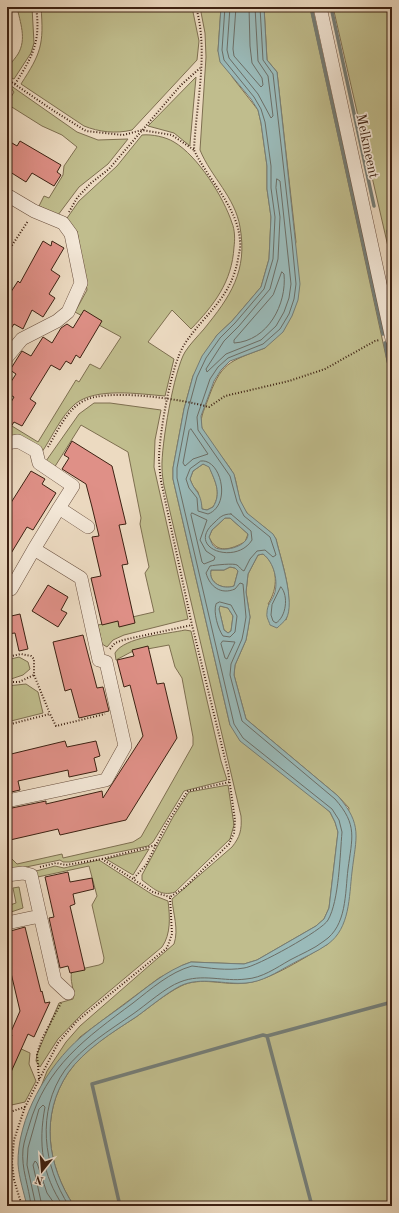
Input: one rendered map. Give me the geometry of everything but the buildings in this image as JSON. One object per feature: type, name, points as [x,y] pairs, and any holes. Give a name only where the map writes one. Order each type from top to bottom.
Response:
[{"type":"street","name":"Melkmeent","points":[[320,7],[392,338]]},
{"type":"street","points":[[7,195],[34,211],[63,223],[71,234],[81,283],[68,312],[57,321],[22,339],[7,357]]},
{"type":"street","points":[[7,443],[18,441],[36,451],[38,463],[73,486],[34,549],[11,590],[7,590]]},
{"type":"street","points":[[59,508],[88,527]]},
{"type":"street","points":[[7,801],[106,780],[125,746],[106,662],[99,660],[80,578],[34,549]]},
{"type":"street","points":[[7,875],[24,873],[31,875],[55,981],[68,993]]},
{"type":"street","points":[[7,923],[40,916]]},
{"type":"path","points":[[15,84],[35,50],[37,32],[36,7]]},
{"type":"path","points":[[102,859],[134,878],[153,892],[170,897],[184,888],[229,844],[234,833],[235,820],[230,782],[192,625],[161,481],[159,457],[172,377],[180,354],[184,345],[210,314],[226,291],[236,271],[240,242],[237,224],[227,204],[216,185],[200,164],[194,150],[202,42],[200,23],[196,7]]},
{"type":"path","points":[[63,223],[77,198],[91,183],[109,169],[181,85],[201,67]]},
{"type":"path","points":[[7,79],[54,112],[86,131],[123,135],[142,130],[172,135],[194,150]]},
{"type":"path","points":[[7,254],[34,211]]},
{"type":"path","points":[[38,463],[69,414],[75,407],[86,399],[110,396],[184,400],[210,407],[225,396],[290,381],[325,369],[375,342],[392,338]]},
{"type":"path","points":[[99,660],[115,643],[192,625]]},
{"type":"path","points":[[7,657],[22,654],[31,656],[34,659],[34,675],[56,726],[117,711]]},
{"type":"path","points":[[7,682],[19,682],[34,675]]},
{"type":"path","points":[[7,725],[50,714]]},
{"type":"path","points":[[134,878],[146,864],[167,822],[188,791],[230,782]]},
{"type":"path","points":[[31,875],[35,868],[45,865],[56,863],[66,865],[102,859],[156,845]]},
{"type":"path","points":[[22,1206],[14,1180],[12,1151],[25,1107],[58,1043],[77,1021],[166,948],[172,934],[170,897]]},
{"type":"path","points":[[40,1080],[37,1054],[54,1014],[68,993]]},
{"type":"path","points":[[7,1113],[25,1107]]},
{"type":"path","points":[[7,1144],[12,1151]]},
{"type":"shaded area","points":[[17,7],[32,7],[34,43],[31,53],[14,79],[7,76],[7,72],[9,66],[21,48],[22,42],[22,30]]},
{"type":"shaded area","points":[[41,7],[192,7],[199,41],[197,60],[132,130],[114,132],[102,131],[84,126],[21,84],[33,64],[40,48],[42,31]]},
{"type":"shaded area","points":[[200,7],[221,7],[218,51],[233,78],[258,110],[267,166],[267,189],[271,217],[269,259],[261,287],[232,321],[217,335],[193,376],[184,409],[173,468],[173,479],[230,725],[330,812],[335,822],[338,832],[329,908],[324,919],[316,926],[257,960],[244,964],[191,962],[159,978],[80,1037],[39,1092],[47,1071],[66,1042],[80,1026],[174,944],[176,927],[172,899],[232,847],[239,836],[241,829],[241,816],[164,486],[162,470],[162,457],[169,408],[181,361],[187,349],[222,306],[229,294],[239,270],[241,257],[242,243],[237,216],[228,197],[200,150],[206,57],[205,33]]},
{"type":"shaded area","points":[[264,7],[310,7],[392,384],[392,1206],[74,1206],[58,1174],[53,1157],[50,1140],[50,1123],[53,1106],[59,1089],[68,1073],[82,1056],[109,1035],[181,986],[189,983],[205,981],[238,984],[266,978],[328,944],[349,808],[338,796],[246,719],[234,675],[235,665],[246,640],[250,617],[246,592],[248,574],[258,555],[263,554],[268,559],[274,571],[274,592],[268,604],[286,620],[289,600],[288,590],[276,539],[243,508],[233,473],[204,433],[201,425],[201,418],[212,389],[222,371],[227,365],[234,361],[265,348],[296,242],[277,72],[267,60]]},
{"type":"shaded area","points":[[333,7],[392,7],[392,264]]},
{"type":"shaded area","points":[[196,77],[190,146],[174,133],[148,126]]},
{"type":"shaded area","points":[[7,83],[77,132],[98,140],[128,139],[108,164],[79,187],[58,215],[39,206],[44,196],[49,198],[63,175],[64,166],[77,147],[62,135],[42,126],[7,104],[14,92]]},
{"type":"shaded area","points":[[142,135],[159,136],[174,142],[192,157],[209,178],[223,202],[234,229],[233,260],[230,271],[226,282],[214,302],[191,329],[172,310],[148,342],[174,359],[165,396],[131,393],[106,393],[94,395],[84,399],[75,404],[65,414],[42,452],[7,438],[7,423],[38,442],[76,380],[79,382],[90,364],[100,369],[121,337],[75,312],[87,290],[77,231],[65,221],[79,201],[117,166]]},
{"type":"shaded area","points":[[94,403],[110,403],[161,410],[155,440],[154,467],[188,619],[124,635],[113,640],[107,647],[102,644],[98,625],[154,612],[145,573],[149,567],[128,452],[81,425],[54,468],[46,461],[79,414]]},
{"type":"shaded area","points":[[203,464],[209,466],[217,487],[216,502],[213,507],[207,510],[202,509],[198,492],[190,479],[193,471]]},
{"type":"shaded area","points":[[225,518],[230,518],[248,534],[245,542],[235,547],[225,549],[212,543],[209,537],[212,530]]},
{"type":"shaded area","points":[[230,567],[235,568],[238,571],[234,586],[225,587],[214,582],[211,575],[211,570],[224,570]]},
{"type":"shaded area","points":[[220,606],[228,608],[233,616],[231,631],[228,633],[224,630],[219,609]]},
{"type":"shaded area","points":[[185,630],[191,631],[221,761],[227,780],[184,791],[153,842],[148,846],[70,862],[63,862],[60,860],[26,867],[22,871],[7,869],[7,860],[10,857],[17,864],[62,854],[63,858],[133,842],[141,837],[193,745],[193,737],[182,678],[175,667],[169,645],[131,652],[116,660],[115,653],[127,643],[136,640]]},
{"type":"shaded area","points":[[19,657],[28,662],[30,669],[23,675],[8,680],[7,660]]},
{"type":"shaded area","points":[[26,684],[38,692],[43,713],[7,722],[7,686]]},
{"type":"shaded area","points":[[228,785],[234,825],[230,839],[175,892],[161,893],[142,880],[142,875],[173,817],[189,792]]},
{"type":"shaded area","points":[[149,849],[133,875],[106,859]]},
{"type":"shaded area","points":[[99,860],[153,895],[168,901],[169,919],[167,937],[162,947],[82,1014],[58,1039],[40,1067],[36,1061],[37,1054],[59,1003],[73,999],[71,978],[72,971],[99,965],[103,963],[104,958],[92,905],[97,896],[89,866],[33,878],[36,871],[55,866],[64,868]]},
{"type":"shaded area","points":[[19,887],[23,908],[11,912],[12,920],[7,921],[7,906],[16,903],[13,888]]},
{"type":"shaded area","points":[[17,1047],[30,1053],[29,1064],[36,1081],[25,1102],[7,1106],[7,1071]]},
{"type":"water","points":[[221,7],[264,7],[267,60],[277,72],[300,284],[298,300],[292,316],[283,332],[265,348],[230,361],[221,370],[214,381],[201,416],[202,428],[234,474],[240,500],[247,513],[273,534],[276,539],[284,568],[288,591],[289,612],[286,619],[277,628],[270,625],[267,618],[268,606],[274,595],[276,578],[273,567],[267,558],[263,554],[258,555],[248,574],[246,592],[250,617],[246,640],[235,665],[234,675],[246,719],[338,796],[351,815],[356,832],[356,840],[349,902],[341,930],[328,944],[319,950],[275,974],[258,981],[238,983],[205,981],[188,983],[180,986],[90,1049],[68,1073],[59,1089],[53,1106],[50,1123],[50,1140],[53,1157],[58,1174],[74,1206],[27,1206],[20,1180],[18,1164],[19,1147],[23,1129],[36,1094],[68,1049],[97,1024],[156,980],[182,965],[191,962],[244,964],[257,960],[316,926],[324,919],[329,908],[338,832],[335,822],[330,812],[240,741],[230,725],[173,479],[173,468],[184,409],[193,376],[202,356],[217,335],[232,321],[261,287],[269,259],[271,217],[267,189],[267,166],[258,110],[251,99],[220,62],[218,51]],"holes":[[[203,464],[209,467],[217,487],[216,502],[213,507],[207,510],[202,509],[199,495],[190,479],[193,471]],[[225,518],[230,518],[248,534],[247,538],[241,545],[220,549],[216,548],[211,542],[209,537],[212,530]],[[230,567],[235,568],[238,571],[234,586],[221,586],[212,579],[211,570],[224,570]],[[220,606],[228,608],[233,616],[231,631],[228,633],[224,630],[219,609]]]},
{"type":"waterway","points":[[311,7],[383,334]]},
{"type":"waterway","points":[[331,7],[374,206]]},
{"type":"waterway","points":[[388,231],[392,251]]},
{"type":"waterway","points":[[385,343],[392,381]]},
{"type":"waterway","points":[[120,1206],[92,1084],[263,1035],[267,1036],[392,1002]]},
{"type":"waterway","points":[[267,1036],[312,1206]]}]
